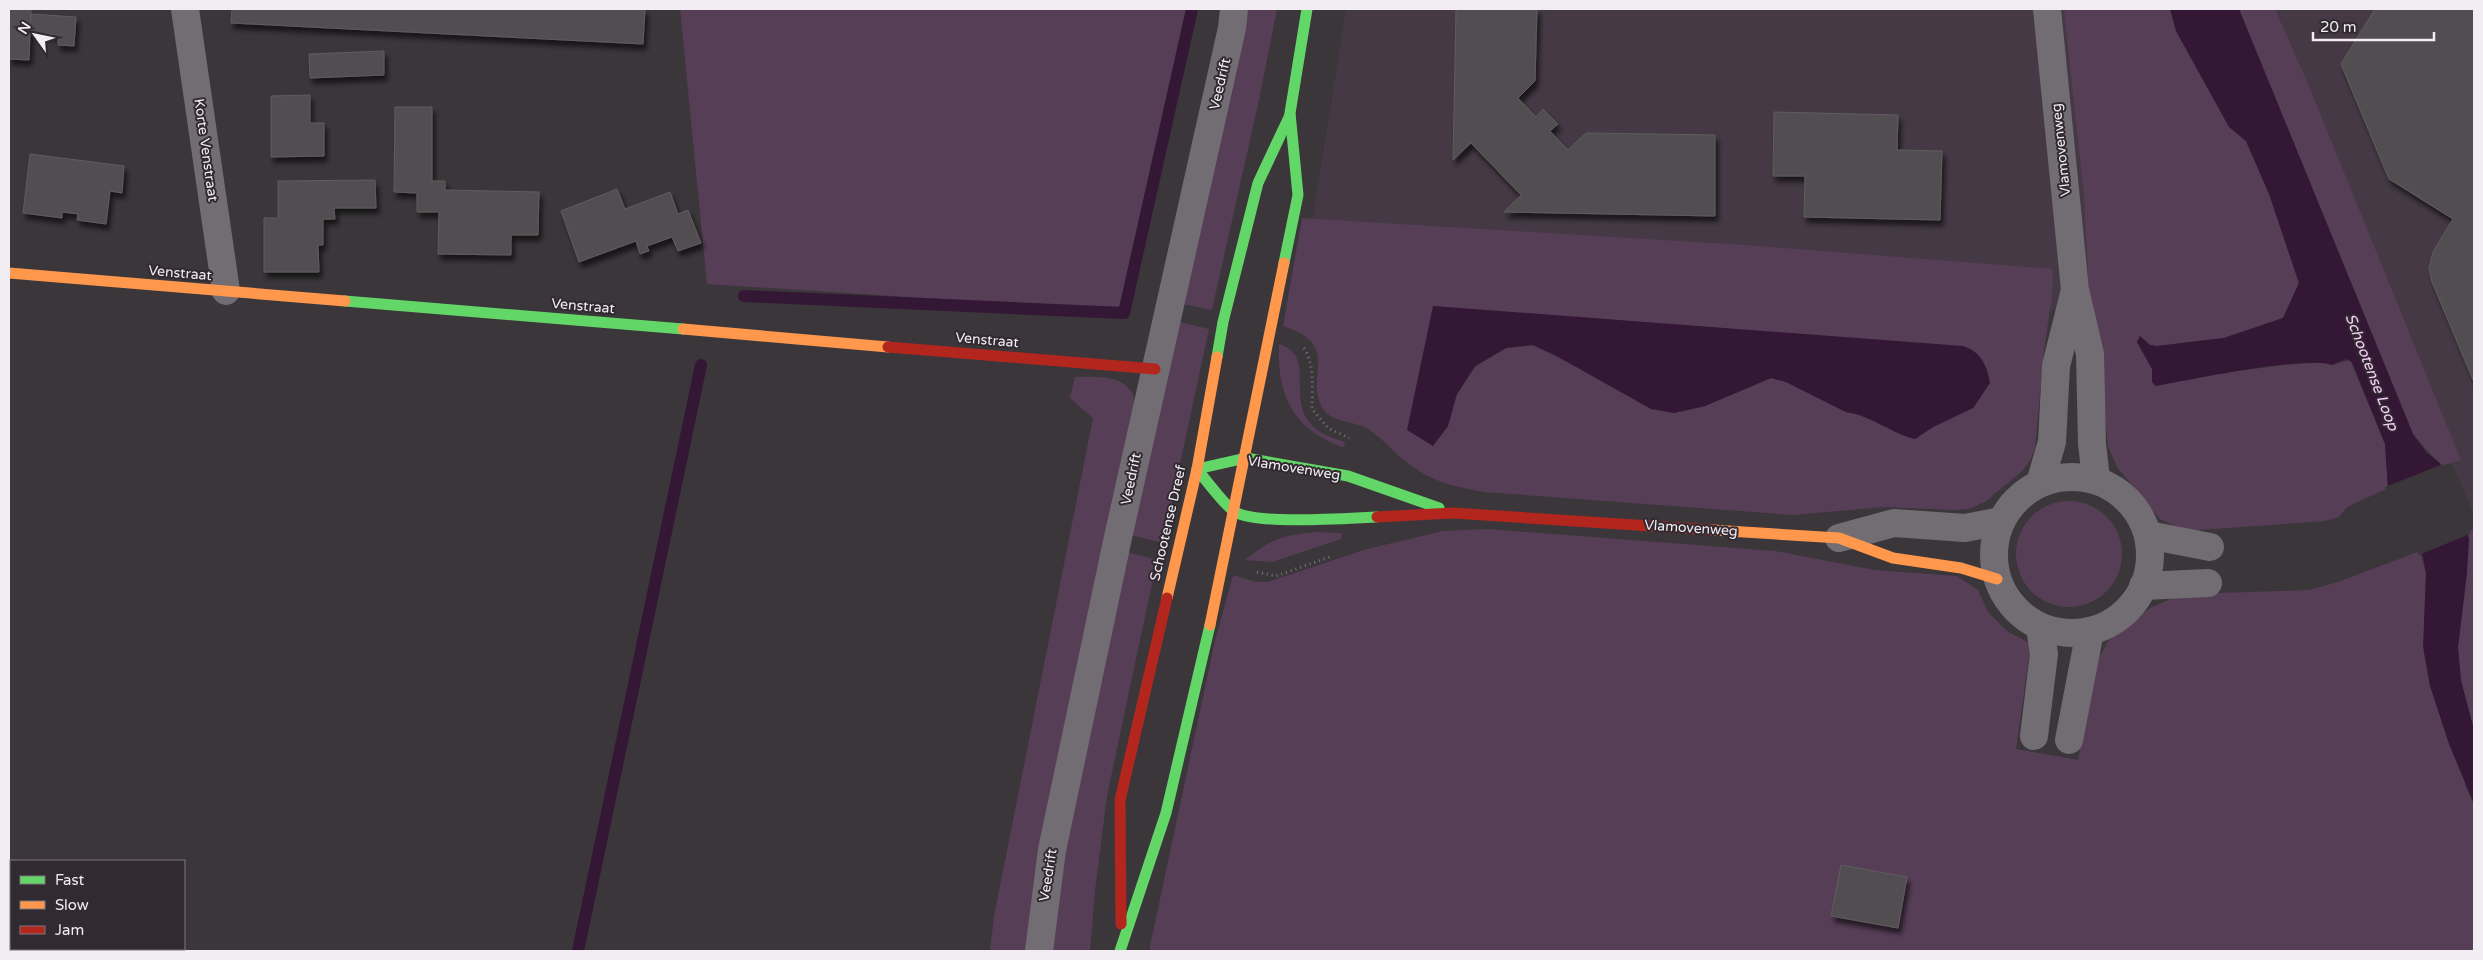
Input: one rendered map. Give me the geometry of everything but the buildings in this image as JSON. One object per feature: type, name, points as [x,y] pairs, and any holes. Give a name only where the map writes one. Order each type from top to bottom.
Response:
[{"type":"street","name":"Korte Venstraat","points":[[185,9],[226,292]]},
{"type":"street","name":"Veedrift","points":[[1039,951],[1052,850],[1155,370],[1232,28],[1234,9]]},
{"type":"street","name":"Schootense Dreef","points":[[1121,950],[1166,813],[1235,512],[1271,333],[1298,195],[1290,113],[1307,9]]},
{"type":"street","name":"Vlamovenweg","points":[[2047,9],[2075,290],[2090,354],[2092,444],[2096,480]]},
{"type":"street","name":"Schootense Dreef","points":[[1121,950],[1120,800],[1196,468],[1223,322],[1258,184],[1290,113]]},
{"type":"street","name":"Venstraat","points":[[9,273],[1155,370]]},
{"type":"street","name":"Vlamovenweg","points":[[2040,483],[2052,442],[2056,366],[2075,290]]},
{"type":"street","name":"Vlamovenweg","points":[[1196,468],[1246,458],[1348,476],[1453,513]]},
{"type":"street","points":[[1196,468],[1235,512]]},
{"type":"street","points":[[2067,476],[2096,480],[2119,492],[2137,511],[2148,535],[2149,569],[2144,586],[2135,602],[2122,615],[2107,625],[2090,631],[2064,633],[2040,626],[2021,615],[2006,598],[1997,579],[1993,549],[2001,521],[2017,498],[2040,483],[2067,476]]},
{"type":"street","name":"Vlamovenweg","points":[[1235,512],[1254,517],[1320,520],[1453,513],[1839,538],[1893,558],[1961,568],[1997,579]]},
{"type":"street","name":"Vlamovenweg","points":[[1839,538],[1894,523],[1964,528],[2001,521]]},
{"type":"street","points":[[2148,535],[2210,547]]},
{"type":"street","points":[[2144,586],[2208,583]]},
{"type":"street","points":[[2034,736],[2044,654],[2040,626]]},
{"type":"street","points":[[2069,740],[2090,631]]},
{"type":"path","points":[[1271,333],[1292,338],[1301,343],[1309,355],[1312,372],[1312,409],[1328,428],[1350,439]]},
{"type":"shaded area","points":[[680,9],[1196,9],[1128,311],[707,284]]},
{"type":"shaded area","points":[[1245,9],[1277,9],[1259,100],[1212,310],[1183,304]]},
{"type":"shaded area","points":[[1346,9],[2474,9],[2474,515],[2360,252],[2136,307],[1991,313],[1303,279]]},
{"type":"shaded area","points":[[2064,9],[2170,9],[2176,31],[2229,127],[2246,141],[2269,194],[2299,283],[2283,318],[2224,338],[2157,346],[2150,345],[2140,337],[2137,342],[2152,369],[2152,382],[2285,365],[2324,362],[2332,365],[2350,360],[2385,444],[2388,488],[2347,507],[2339,517],[2325,521],[2185,531],[2160,519],[2117,467],[2108,446],[2100,367],[2089,294],[2084,196]]},
{"type":"shaded area","points":[[2239,9],[2275,9],[2309,86],[2461,460],[2441,466],[2413,434]]},
{"type":"shaded area","points":[[1302,218],[1745,245],[2053,269],[2052,296],[2044,351],[2035,448],[2030,461],[2022,471],[1985,502],[1969,509],[1884,507],[1793,515],[1485,492],[1450,485],[1429,477],[1420,471],[1369,430],[1359,425],[1336,419],[1327,413],[1323,409],[1318,397],[1317,352],[1312,342],[1301,334],[1283,326]],"holes":[[[1434,306],[1985,390],[1973,408],[1933,427],[1915,439],[1897,433],[1864,417],[1846,412],[1786,382],[1771,378],[1705,406],[1674,413],[1532,345],[1506,348],[1476,366],[1457,394]]]},
{"type":"shaded area","points":[[1179,322],[1209,329],[1163,543],[1131,535]]},
{"type":"shaded area","points":[[1279,344],[1292,351],[1298,362],[1302,405],[1307,419],[1320,431],[1345,443],[1344,447],[1331,443],[1308,428],[1291,408],[1282,384]]},
{"type":"shaded area","points":[[1075,377],[1107,378],[1122,383],[1133,394],[1134,409],[1027,951],[990,951],[994,916],[1093,418],[1070,398]]},
{"type":"shaded area","points":[[2069,501],[2089,505],[2107,516],[2118,534],[2122,554],[2118,574],[2107,592],[2089,603],[2069,607],[2049,603],[2031,592],[2020,574],[2016,554],[2020,534],[2031,516],[2049,505]]},
{"type":"shaded area","points":[[1487,529],[1775,551],[1875,570],[1957,576],[1978,590],[1988,612],[2007,631],[2031,644],[2016,749],[2078,760],[2096,663],[2109,640],[2150,608],[2175,597],[2219,593],[2309,590],[2338,582],[2420,551],[2426,573],[2425,603],[2466,787],[2474,804],[2474,951],[1149,951],[1214,645],[1233,575],[1256,582],[1268,582],[1367,549],[1443,531]]},
{"type":"shaded area","points":[[2474,529],[2474,730],[2461,681],[2458,647],[2467,572],[2467,532]]},
{"type":"shaded area","points":[[1318,532],[1340,533],[1342,535],[1341,539],[1272,562],[1245,560],[1271,542],[1287,536]]},
{"type":"shaded area","points":[[1127,552],[1157,560],[1107,796],[1095,891],[1090,951],[1050,951],[1062,861]]},
{"type":"water","name":"Schootense Loop","points":[[2170,9],[2239,9],[2413,434],[2426,452],[2440,463],[2467,532],[2469,539],[2467,572],[2458,647],[2461,681],[2474,730],[2474,804],[2449,744],[2430,686],[2423,647],[2426,573],[2423,557],[2388,488],[2385,444],[2352,362],[2346,359],[2332,365],[2298,363],[2273,366],[2156,386],[2152,382],[2152,369],[2137,342],[2140,336],[2150,345],[2157,346],[2224,338],[2283,318],[2299,283],[2269,194],[2246,141],[2229,127],[2176,31]]},
{"type":"water","points":[[1433,306],[1963,346],[1974,352],[1982,360],[1990,383],[1973,408],[1933,427],[1915,439],[1897,433],[1864,417],[1846,412],[1786,382],[1771,378],[1705,406],[1674,413],[1651,409],[1553,354],[1533,345],[1506,348],[1475,366],[1457,394],[1448,426],[1433,446],[1407,430]]},
{"type":"pier","points":[[2443,464],[2470,534],[2419,555],[2385,487]]},
{"type":"waterway","points":[[744,296],[1124,313],[1192,9]]},
{"type":"waterway","points":[[578,951],[701,365]]},
{"type":"traffic: fast","points":[[1284,263],[1298,195],[1290,113],[1307,9]]},
{"type":"traffic: fast","points":[[1217,357],[1223,322],[1258,183],[1290,115]]},
{"type":"traffic: fast","points":[[345,301],[683,329]]},
{"type":"traffic: fast","points":[[1197,469],[1246,458],[1348,476],[1439,508]]},
{"type":"traffic: fast","points":[[1197,469],[1226,505],[1235,512],[1246,516],[1282,520],[1377,517]]},
{"type":"traffic: fast","points":[[1120,951],[1166,813],[1210,625]]},
{"type":"traffic: slow","points":[[1210,625],[1284,263]]},
{"type":"traffic: slow","points":[[9,273],[345,301]]},
{"type":"traffic: slow","points":[[683,329],[888,347]]},
{"type":"traffic: slow","points":[[1167,598],[1197,469],[1217,357]]},
{"type":"traffic: slow","points":[[1712,530],[1839,538],[1893,558],[1961,568],[1997,579]]},
{"type":"traffic: jam","points":[[888,347],[1155,369]]},
{"type":"traffic: jam","points":[[1377,517],[1453,513],[1712,530]]},
{"type":"traffic: jam","points":[[1121,924],[1120,800],[1167,598]]}]
